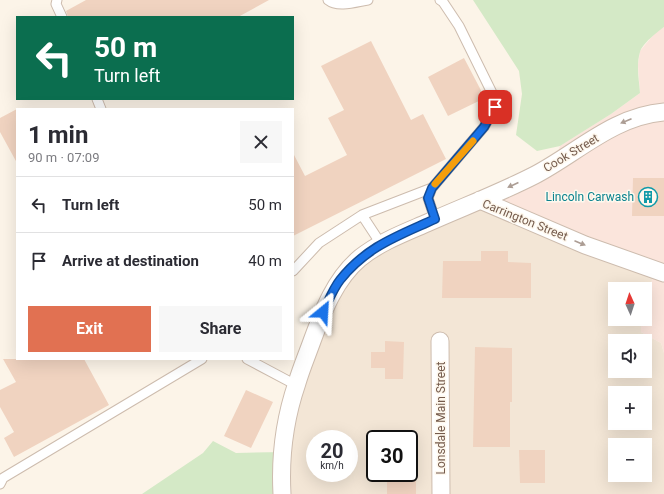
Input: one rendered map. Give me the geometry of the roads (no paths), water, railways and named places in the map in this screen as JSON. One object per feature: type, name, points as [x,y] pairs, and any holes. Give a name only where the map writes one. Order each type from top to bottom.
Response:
[{"type":"street","name":"Cook Street","points":[[480,200],[535,174],[613,127],[635,117],[664,112]]},
{"type":"street","name":"Carrington Street","points":[[282,494],[284,450],[288,417],[296,385],[323,312],[339,281],[359,259],[387,240],[480,200],[585,245],[664,272]]},
{"type":"street","name":"Lonsdale Main Street","points":[[440,341],[442,494]]},
{"type":"lane","points":[[57,0],[56,4],[62,16]]},
{"type":"lane","points":[[328,0],[331,3],[344,4],[368,0]]},
{"type":"lane","points":[[435,219],[428,198],[432,188],[484,127],[495,107],[494,97],[459,26],[443,2],[440,0]]},
{"type":"lane","points":[[294,269],[319,243],[362,215],[432,188]]},
{"type":"lane","points":[[362,215],[381,244]]},
{"type":"lane","points":[[1,478],[200,360]]},
{"type":"lane","points":[[250,360],[296,385]]},
{"type":"place","name":"Lincoln Carwash","points":[[648,197]]}]
